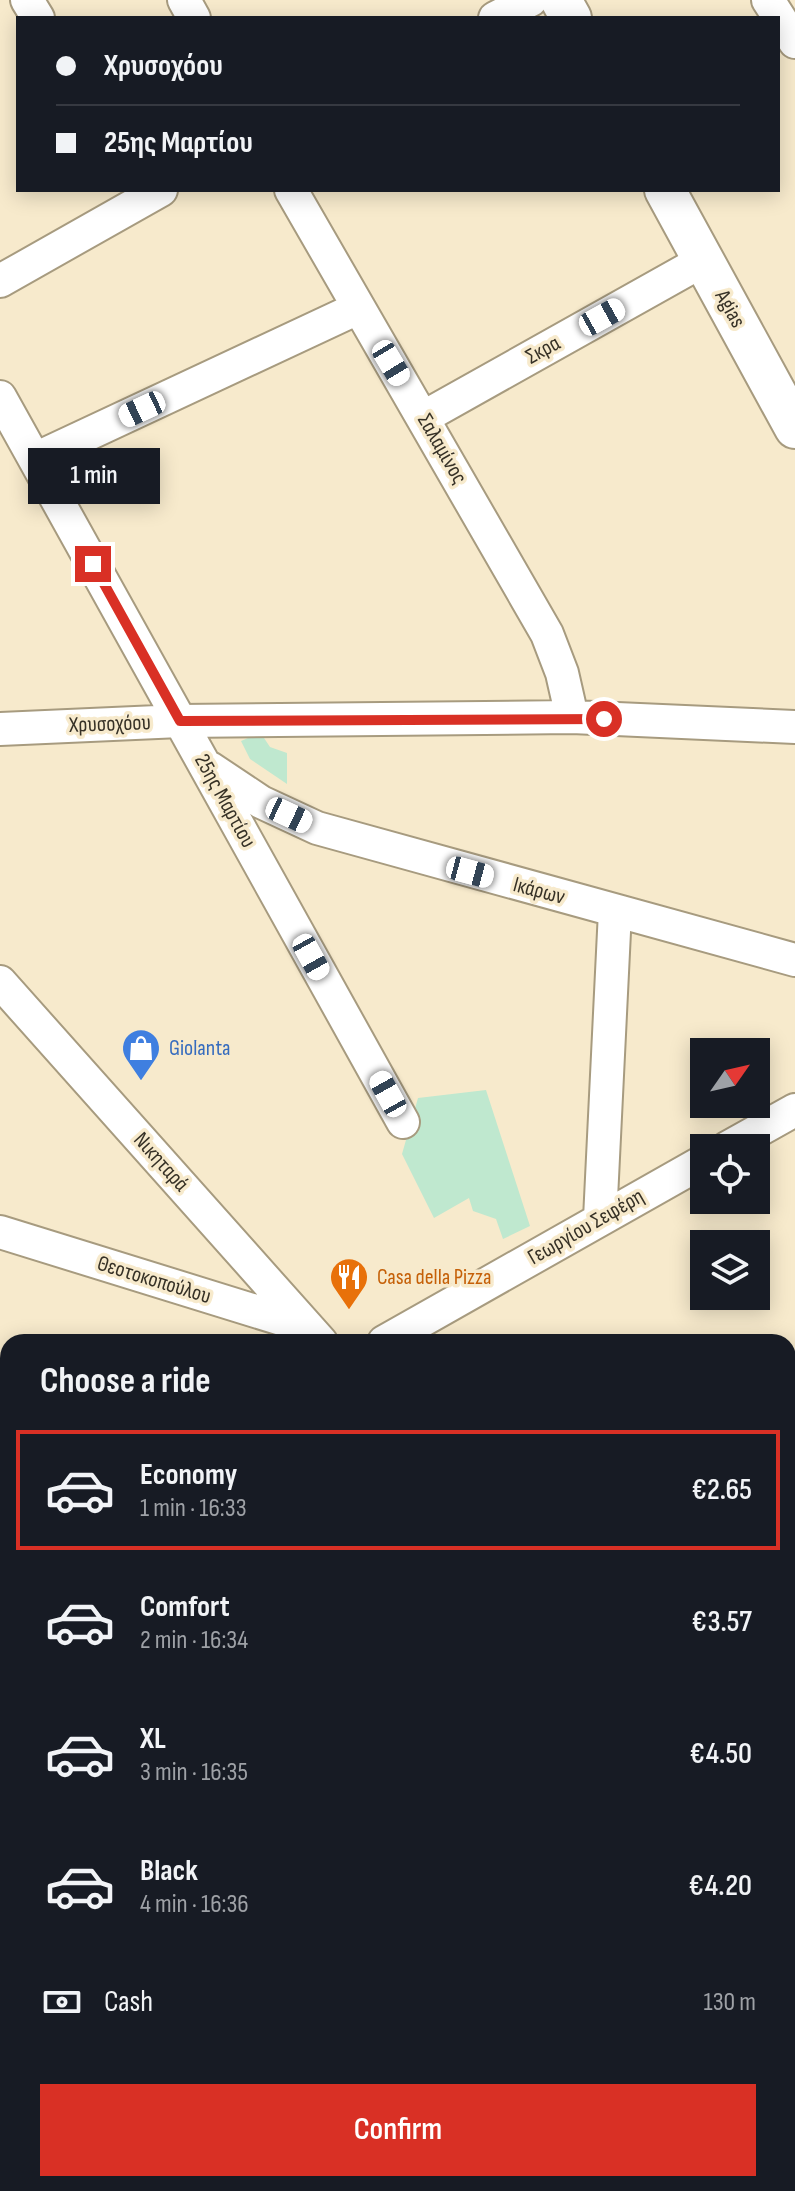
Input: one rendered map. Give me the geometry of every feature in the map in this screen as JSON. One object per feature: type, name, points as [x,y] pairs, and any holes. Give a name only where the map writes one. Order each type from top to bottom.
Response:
[{"type":"main road","name":"Agias","points":[[666,192],[795,428]]},
{"type":"street","points":[[499,16],[531,0]]},
{"type":"street","points":[[780,19],[795,42]]},
{"type":"street","name":"Σαλαμίνος","points":[[292,192],[547,634],[562,673],[572,717]]},
{"type":"street","points":[[0,281],[150,193]]},
{"type":"street","name":"Σκρα","points":[[424,417],[704,260]]},
{"type":"street","points":[[35,459],[358,308]]},
{"type":"street","name":"25ης Μαρτίου","points":[[0,397],[403,1122]]},
{"type":"street","name":"Χρυσοχόου","points":[[0,729],[180,721],[572,717],[795,727]]},
{"type":"street","name":"Ικάρων","points":[[204,764],[261,802],[317,828],[795,960]]},
{"type":"street","points":[[600,1219],[615,911]]},
{"type":"street","name":"Νικηταρά","points":[[0,982],[314,1334]]},
{"type":"street","points":[[752,1134],[795,1110]]},
{"type":"street","name":"Γεωργίου Σεφέρη","points":[[398,1334],[690,1169]]},
{"type":"street","name":"Θεοτοκοπούλου","points":[[0,1232],[314,1334]]},
{"type":"green space","points":[[264,738],[270,747],[287,753],[287,784],[250,759],[241,741]]},
{"type":"green space","points":[[486,1090],[530,1226],[503,1239],[496,1219],[473,1211],[469,1198],[434,1218],[402,1154],[418,1098]]},
{"type":"place","name":"Giolanta","points":[[141,1082]]},
{"type":"place","name":"Casa della Pizza","points":[[349,1311]]},
{"type":"route","points":[[93,564],[180,721],[604,719]]}]
